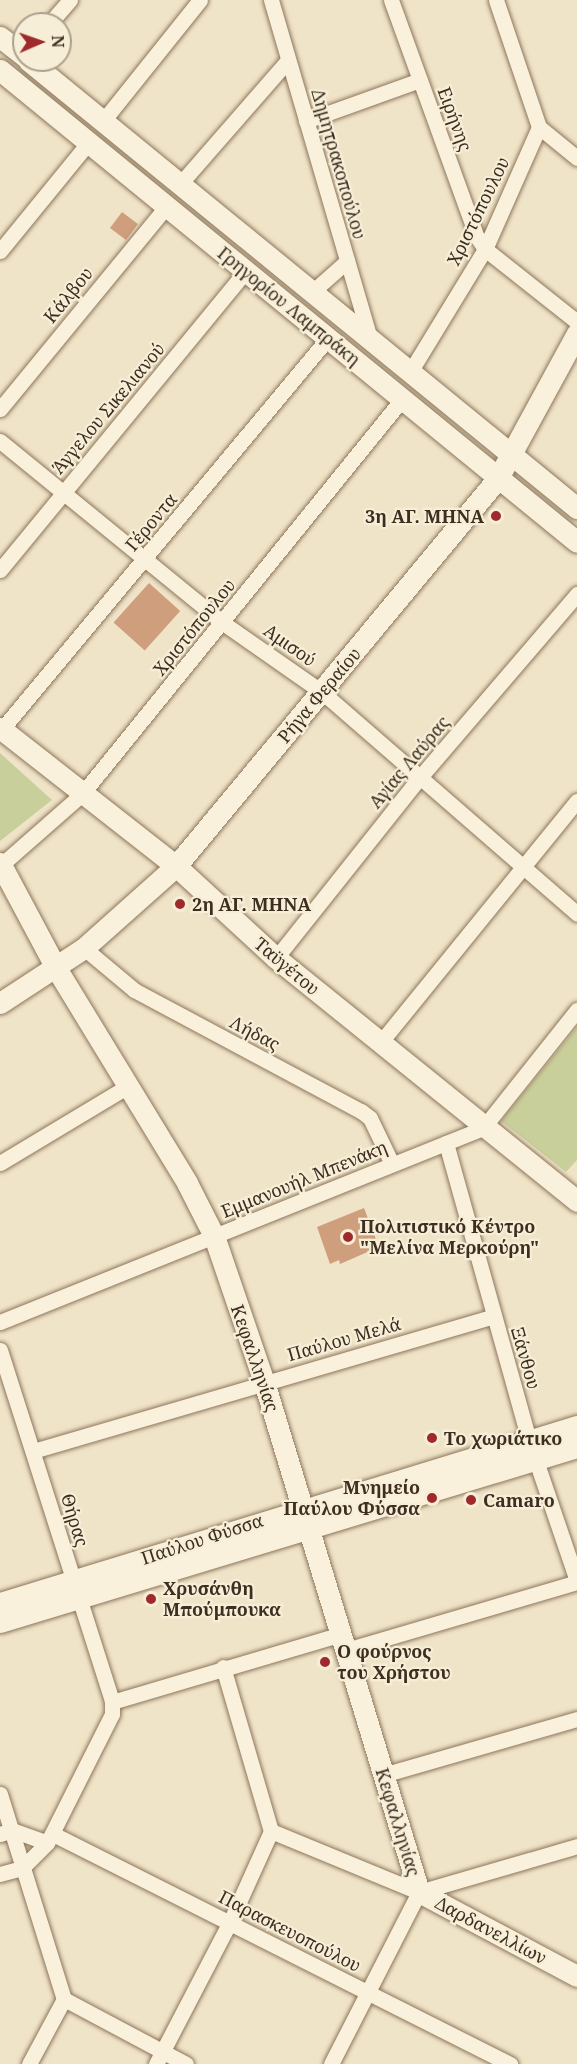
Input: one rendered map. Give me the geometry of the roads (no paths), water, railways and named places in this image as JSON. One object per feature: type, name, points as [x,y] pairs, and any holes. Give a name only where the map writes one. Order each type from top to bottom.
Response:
[{"type":"street","points":[[60,12],[69,0]]},
{"type":"street","points":[[103,122],[201,0]]},
{"type":"street","name":"Δημητρακοπούλου","points":[[271,0],[370,339]]},
{"type":"street","name":"Ειρήνης","points":[[392,0],[477,237],[485,249]]},
{"type":"street","points":[[496,0],[539,126],[577,158]]},
{"type":"street","name":"Γρηγορίου Λαμπράκη","points":[[0,37],[12,47]]},
{"type":"street","points":[[180,184],[288,60]]},
{"type":"street","name":"Γρηγορίου Λαμπράκη","points":[[43,72],[577,508]]},
{"type":"street","name":"Γρηγορίου Λαμπράκη","points":[[2,77],[89,142],[577,542]]},
{"type":"street","points":[[306,121],[420,80]]},
{"type":"street","name":"Χριστόπουλου","points":[[410,372],[485,249],[539,126]]},
{"type":"street","points":[[0,251],[89,142]]},
{"type":"street","name":"Κάλβου","points":[[0,409],[167,206]]},
{"type":"street","points":[[485,249],[577,322]]},
{"type":"street","points":[[312,292],[347,261]]},
{"type":"street","name":"Άγγελου Σικελιανού","points":[[0,570],[246,270]]},
{"type":"street","name":"Ρήγα Φεραίου","points":[[0,1003],[84,948],[176,866],[498,478],[513,456],[577,333]]},
{"type":"street","name":"Γέροντα","points":[[1,729],[146,560],[328,338]]},
{"type":"street","name":"Χριστόπουλου","points":[[0,865],[82,794],[403,398]]},
{"type":"street","name":"Αμισού","points":[[0,441],[223,622],[322,692],[421,776],[520,868],[577,914]]},
{"type":"street","name":"Αγίας Λαύρας","points":[[276,958],[421,776],[577,594]]},
{"type":"street","name":"Ταϋγέτου","points":[[1,729],[176,866],[276,958],[483,1128],[577,1201]]},
{"type":"street","points":[[380,1043],[520,868],[577,801]]},
{"type":"street","name":"Κεφαλληνίας","points":[[0,865],[56,968],[128,1086],[214,1236],[264,1382],[419,1892]]},
{"type":"street","name":"Λήδας","points":[[84,948],[134,990],[361,1111],[370,1118],[392,1164]]},
{"type":"street","name":"Εμμανουήλ Μπενάκη","points":[[0,1322],[483,1128],[577,1010]]},
{"type":"street","points":[[0,1163],[128,1086]]},
{"type":"street","name":"Ξάνθου","points":[[446,1143],[532,1450],[577,1581]]},
{"type":"street","name":"Παύλου Μελά","points":[[33,1451],[494,1316]]},
{"type":"street","name":"Θήρας","points":[[0,1350],[112,1702]]},
{"type":"street","name":"Παύλου Φύσσα","points":[[0,1603],[76,1589],[309,1527],[532,1450],[577,1426]]},
{"type":"street","name":"Παύλου Φύσσα","points":[[0,1622],[76,1589],[303,1507],[532,1450],[577,1447]]},
{"type":"street","points":[[0,1874],[22,1868],[50,1839],[110,1724],[112,1702],[223,1667],[344,1642],[577,1581]]},
{"type":"street","points":[[159,2058],[230,1922],[271,1831],[223,1667]]},
{"type":"street","points":[[383,1775],[577,1719]]},
{"type":"street","points":[[0,1794],[6,1832],[22,1868],[64,1999],[159,2058],[186,2064]]},
{"type":"street","name":"Δαρδανελλίων","points":[[271,1831],[419,1892],[577,1976]]},
{"type":"street","name":"Παρασκευοπούλου","points":[[6,1832],[50,1839],[230,1922],[368,1991],[490,2059],[510,2064]]},
{"type":"street","points":[[330,2064],[419,1892],[577,1846]]},
{"type":"street","points":[[29,2064],[64,1999]]},
{"type":"place","name":"3η ΑΓ. ΜΗΝΑ","points":[[496,516]]},
{"type":"place","name":"2η ΑΓ. ΜΗΝΑ","points":[[180,904]]},
{"type":"place","name":"Πολιτιστικό Κέντρο \"Μελίνα Μερκούρη\"","points":[[348,1237]]},
{"type":"place","name":"Το χωριάτικο","points":[[432,1438]]},
{"type":"place","name":"Μνημείο Παύλου Φύσσα","points":[[432,1498]]},
{"type":"place","name":"Camaro","points":[[471,1500]]},
{"type":"place","name":"Χρυσάνθη Μπούμπουκα","points":[[151,1599]]},
{"type":"place","name":"Ο φούρνος του Χρήστου","points":[[325,1662]]}]
